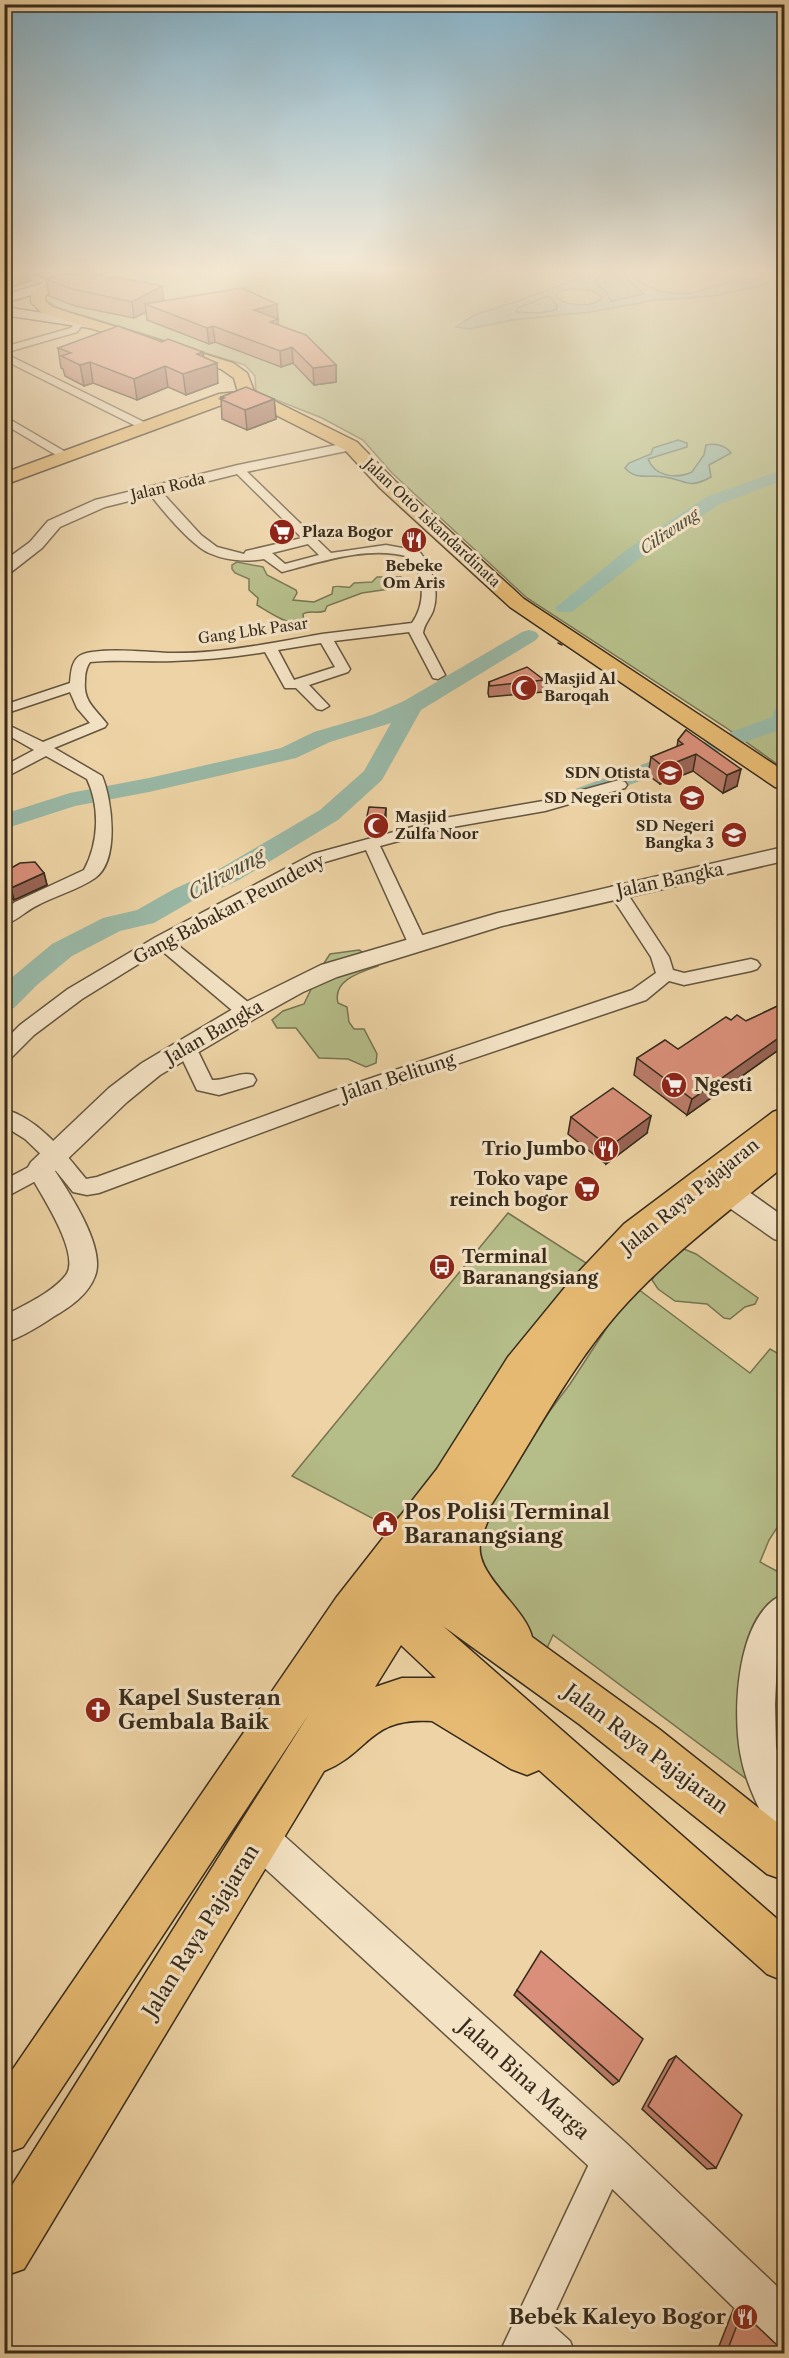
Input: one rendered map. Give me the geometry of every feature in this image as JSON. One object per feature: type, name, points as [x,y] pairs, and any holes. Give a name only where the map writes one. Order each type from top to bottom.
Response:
[{"type":"main road","name":"Jalan Otto Iskandardinata","points":[[243,381],[247,394],[351,446],[387,484],[517,603],[784,782]]},
{"type":"main road","points":[[4,480],[232,396],[270,405]]},
{"type":"main road","name":"Jalan Raya Pajajaran","points":[[4,2128],[351,1613],[393,1587],[488,1476],[593,1297],[636,1234],[784,1120]]},
{"type":"main road","name":"Jalan Raya Pajajaran","points":[[4,2249],[284,1794],[451,1482],[521,1368],[593,1297],[656,1252],[784,1148]]},
{"type":"main road","points":[[488,1476],[467,1521],[459,1546],[467,1578],[538,1668]]},
{"type":"main road","points":[[393,1587],[635,1826],[784,1957]]},
{"type":"main road","name":"Jalan Raya Pajajaran","points":[[393,1587],[469,1617],[630,1735],[784,1857]]},
{"type":"main road","points":[[284,1794],[338,1734],[362,1717],[390,1701],[435,1699],[485,1724],[635,1826]]},
{"type":"street","points":[[54,381],[146,427]]},
{"type":"street","points":[[4,419],[65,456]]},
{"type":"street","points":[[4,432],[17,428]]},
{"type":"street","name":"Jalan Roda","points":[[4,569],[36,545],[54,524],[100,503],[201,480],[238,469],[351,446]]},
{"type":"street","points":[[238,469],[328,557]]},
{"type":"street","points":[[153,490],[197,537],[213,550],[244,558],[267,555],[282,568],[328,557],[385,550],[414,554],[425,571],[428,586],[427,610],[416,633],[438,675]]},
{"type":"street","points":[[239,556],[310,540]]},
{"type":"street","name":"Gang Lbk Pasar","points":[[76,686],[83,659],[93,657],[116,655],[172,657],[236,653],[326,638],[417,627]]},
{"type":"street","points":[[269,647],[290,685],[343,669],[326,638]]},
{"type":"street","points":[[299,683],[322,706]]},
{"type":"street","points":[[4,710],[48,693],[76,686],[80,703],[100,724],[45,748],[4,773]]},
{"type":"street","points":[[4,727],[94,776],[103,803],[103,845],[91,873],[21,906],[4,919]]},
{"type":"street","name":"Gang Babakan Peundeuy","points":[[4,1053],[27,1030],[75,994],[162,941],[318,858],[446,823],[545,806],[619,785]]},
{"type":"street","points":[[371,844],[417,943]]},
{"type":"street","name":"Jalan Bangka","points":[[47,1162],[125,1090],[151,1070],[294,986],[329,971],[498,920],[784,854]]},
{"type":"street","points":[[617,891],[660,957],[665,974],[684,979],[751,965]]},
{"type":"street","points":[[162,941],[248,1012]]},
{"type":"street","name":"Jalan Belitung","points":[[47,1162],[80,1186],[99,1185],[340,1096],[639,995],[656,984],[665,974]]},
{"type":"street","points":[[187,1048],[204,1085],[209,1088],[218,1088],[246,1080]]},
{"type":"street","points":[[4,1116],[32,1134],[47,1162],[56,1194],[75,1233],[84,1261],[82,1276],[70,1290],[4,1331]]},
{"type":"street","points":[[4,1190],[47,1162]]},
{"type":"street","points":[[728,1192],[784,1231]]},
{"type":"street","points":[[784,1611],[775,1623],[761,1651],[757,1738],[759,1758],[784,1821]]},
{"type":"street","name":"Jalan Bina Marga","points":[[258,1837],[610,2157],[784,2325]]},
{"type":"street","points":[[557,2354],[523,2341],[610,2157]]},
{"type":"green space","points":[[255,381],[784,381],[784,769],[725,727],[527,598],[392,473],[363,440],[322,418],[256,392]]},
{"type":"green space","points":[[237,562],[263,567],[267,575],[296,590],[297,593],[293,600],[314,602],[332,594],[333,587],[350,587],[354,583],[372,582],[377,577],[401,577],[408,583],[403,587],[362,593],[327,606],[325,611],[308,612],[303,614],[304,622],[298,623],[279,618],[257,605],[258,598],[249,590],[249,579],[235,573],[232,569],[232,565]]},
{"type":"green space","points":[[359,950],[377,961],[378,966],[349,978],[339,988],[337,995],[338,1003],[347,1007],[349,1022],[354,1029],[364,1029],[377,1054],[376,1063],[366,1067],[348,1059],[319,1058],[296,1028],[277,1028],[272,1020],[283,1011],[304,1004],[330,954]]},
{"type":"green space","points":[[508,1213],[600,1272],[451,1482],[385,1525],[292,1476]]},
{"type":"green space","points":[[684,1249],[696,1254],[758,1298],[755,1304],[745,1307],[730,1319],[724,1318],[707,1304],[675,1301],[658,1289],[652,1280],[664,1261]]},
{"type":"green space","points":[[638,1289],[750,1373],[770,1349],[777,1353],[784,1344],[784,1517],[769,1540],[760,1562],[784,1575],[784,1611],[775,1623],[759,1686],[776,1691],[782,1679],[784,1681],[784,1807],[553,1635],[538,1668],[511,1637],[467,1521],[570,1384],[619,1309]]},
{"type":"water","points":[[678,440],[687,443],[687,447],[648,459],[656,470],[673,476],[692,472],[704,455],[706,445],[720,445],[731,453],[709,465],[711,477],[692,484],[659,476],[639,476],[625,468],[629,463],[651,454],[653,448]]},
{"type":"building","points":[[246,387],[274,399],[245,410],[220,399]]},
{"type":"building","points":[[527,667],[544,680],[490,686],[489,682]]},
{"type":"building","points":[[686,730],[741,769],[727,775],[696,754],[664,767],[651,757],[683,744],[678,740]]},
{"type":"building","points":[[369,807],[386,808],[384,821],[366,821]]},
{"type":"building","points":[[35,862],[44,873],[11,888],[4,884],[4,872],[20,863]]},
{"type":"building","points":[[784,1003],[784,1034],[692,1099],[637,1058],[665,1040],[678,1049],[726,1017],[731,1020],[737,1015],[746,1021]]},
{"type":"building","points":[[613,1088],[651,1116],[609,1147],[571,1117]]},
{"type":"building","points":[[541,1951],[643,2039],[619,2081],[517,1990]]},
{"type":"building","points":[[676,2056],[742,2115],[716,2168],[648,2106]]},
{"type":"building","points":[[742,2312],[784,2349],[784,2354],[726,2354]]},
{"type":"waterway","name":"Ciliwung","points":[[565,608],[632,555],[712,501],[784,474]]},
{"type":"waterway","name":"Ciliwung","points":[[412,706],[529,636]]},
{"type":"waterway","name":"Ciliwung","points":[[4,822],[70,800],[149,785],[288,753],[322,737],[380,720],[412,706]]},
{"type":"waterway","name":"Ciliwung","points":[[4,1001],[27,978],[62,950],[112,924],[145,917],[183,895],[230,874],[329,815],[374,775],[412,706]]},
{"type":"waterway","points":[[583,794],[771,726],[782,721],[784,711]]},
{"type":"tram line","points":[[558,643],[562,645]]},
{"type":"place","name":"Plaza Bogor","points":[[282,532]]},
{"type":"place","name":"Bebeke Om Aris","points":[[414,540]]},
{"type":"place","name":"Masjid Al Baroqah","points":[[524,688]]},
{"type":"place","name":"SDN Otista","points":[[670,773]]},
{"type":"place","name":"SD Negeri Otista","points":[[692,798]]},
{"type":"place","name":"Masjid Zulfa Noor","points":[[376,826]]},
{"type":"place","name":"SD Negeri Bangka 3","points":[[734,835]]},
{"type":"place","name":"Ngesti","points":[[674,1085]]},
{"type":"place","name":"Trio Jumbo","points":[[606,1149]]},
{"type":"place","name":"Toko vape reinch bogor","points":[[587,1189]]},
{"type":"place","name":"Terminal Baranangsiang","points":[[442,1267]]},
{"type":"place","name":"Pos Polisi Terminal Baranangsiang","points":[[385,1524]]},
{"type":"place","name":"Kapel Susteran Gembala Baik","points":[[98,1710]]},
{"type":"place","name":"Bebek Kaleyo Bogor","points":[[745,2317]]}]
